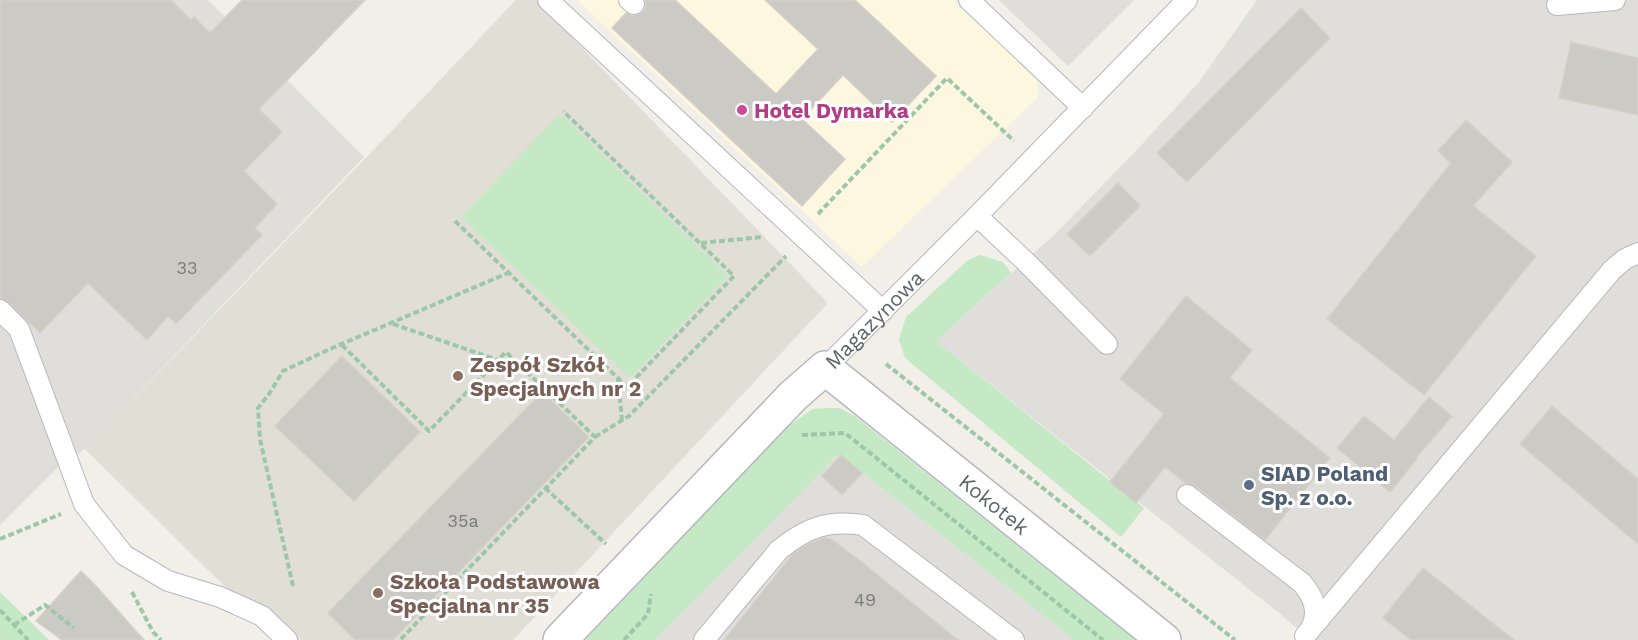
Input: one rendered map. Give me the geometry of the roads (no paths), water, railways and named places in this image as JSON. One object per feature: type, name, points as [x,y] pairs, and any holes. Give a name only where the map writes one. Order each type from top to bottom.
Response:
[{"type":"street","name":"Magazynowa","points":[[560,640],[785,404],[825,368]]},
{"type":"street","name":"Kokotek","points":[[825,368],[1164,640]]},
{"type":"lane","points":[[548,0],[883,311]]},
{"type":"lane","points":[[969,0],[1083,108]]},
{"type":"lane","name":"Magazynowa","points":[[825,368],[1187,0]]},
{"type":"lane","points":[[1557,5],[1615,0]]},
{"type":"lane","points":[[977,216],[1107,344]]},
{"type":"lane","points":[[1304,638],[1612,270],[1625,259],[1638,253]]},
{"type":"lane","points":[[0,310],[19,329],[84,504],[124,555],[168,581],[220,597],[262,616],[287,640]]},
{"type":"lane","points":[[1187,495],[1302,583],[1310,593],[1314,604],[1313,625],[1304,638]]},
{"type":"lane","points":[[704,640],[779,550],[794,537],[828,524],[846,523],[863,525],[1014,640]]},
{"type":"place","name":"Hotel Dymarka","points":[[742,110]]},
{"type":"place","name":"Zespół Szkół Specjalnych nr 2","points":[[458,376]]},
{"type":"place","name":"SIAD Poland Sp. z o.o.","points":[[1249,485]]},
{"type":"place","name":"Szkoła Podstawowa Specjalna nr 35","points":[[378,593]]}]
